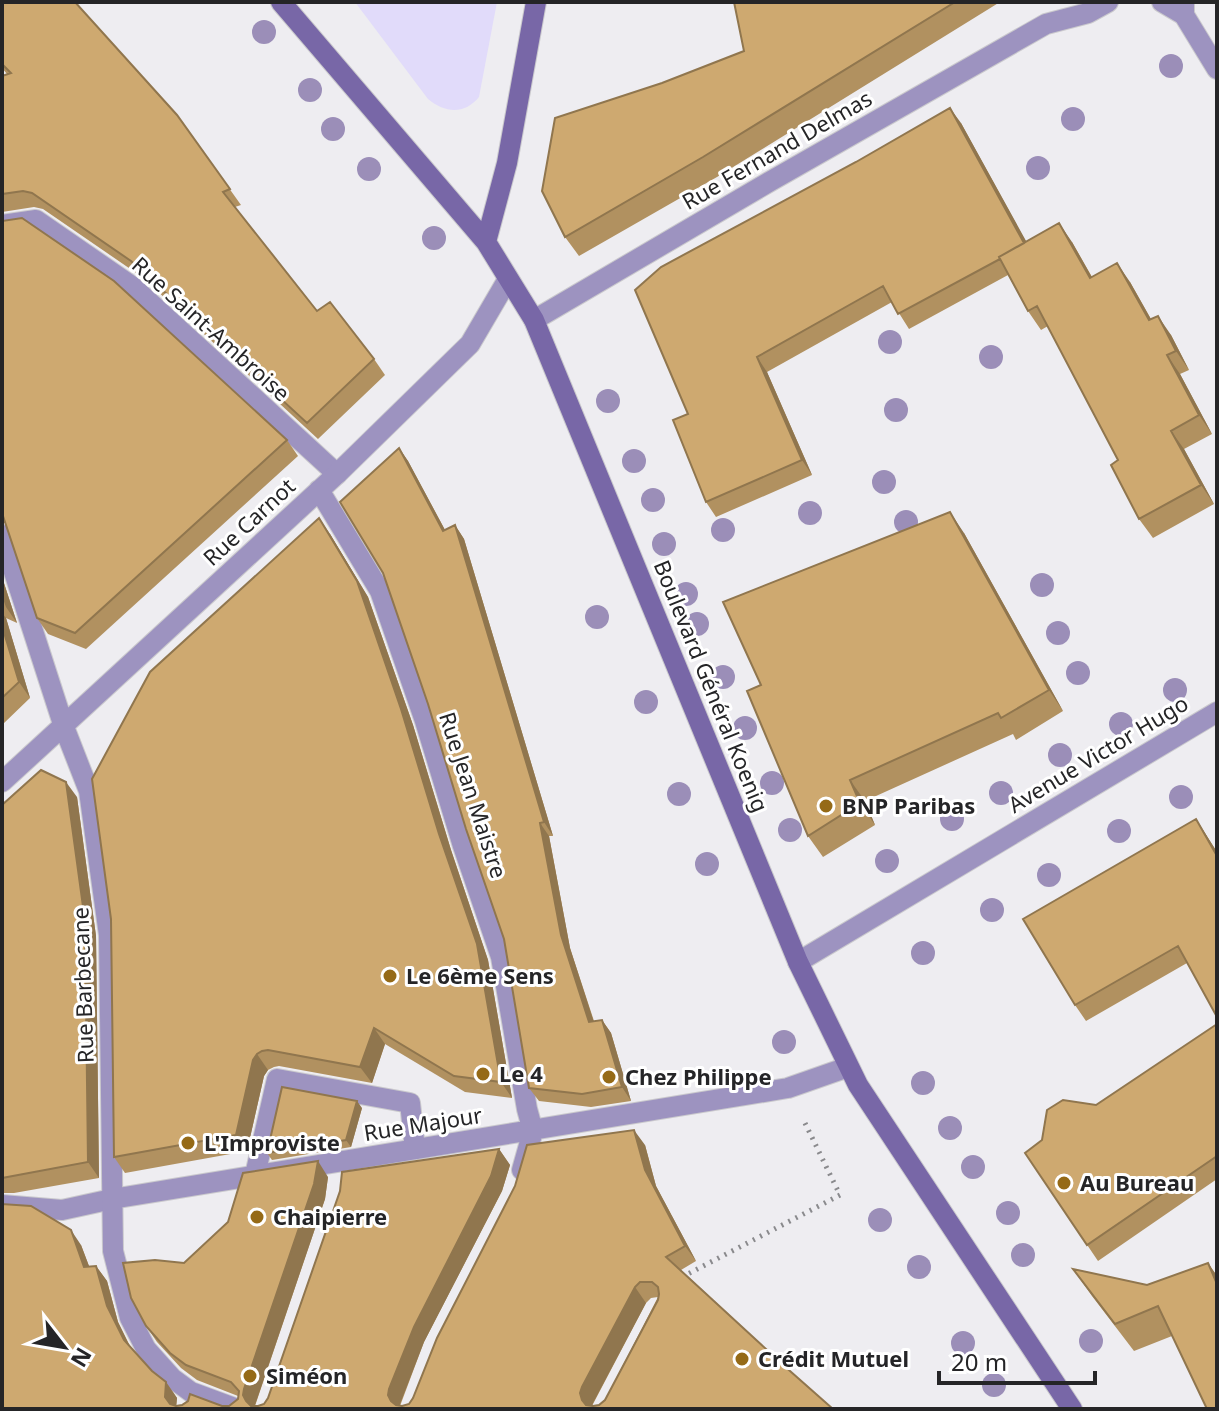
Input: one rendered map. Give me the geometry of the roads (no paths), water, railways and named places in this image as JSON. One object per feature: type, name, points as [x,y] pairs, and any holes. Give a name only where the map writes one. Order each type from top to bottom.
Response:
[{"type":"main road","name":"Boulevard Général Koenig","points":[[281,2],[486,242],[534,320],[798,962],[848,1067],[1072,1409]]},
{"type":"main road","points":[[486,242],[507,163],[536,2]]},
{"type":"street","name":"Rue Fernand Delmas","points":[[1046,24],[1061,2]]},
{"type":"street","name":"Rue Fernand Delmas","points":[[534,320],[1046,24],[1088,13],[1108,2]]},
{"type":"street","points":[[1162,2],[1184,8],[1217,69]]},
{"type":"street","name":"Rue Saint-Ambroise","points":[[2,225],[36,220],[133,287],[337,474]]},
{"type":"street","name":"Rue Carnot","points":[[2,782],[337,474],[470,344],[508,279]]},
{"type":"street","name":"Rue Jean Maistre","points":[[319,490],[380,591],[425,721],[501,957],[533,1131]]},
{"type":"street","name":"Rue Barbecane","points":[[2,535],[64,727],[89,791],[109,935],[113,1251],[130,1318],[146,1349],[189,1400]]},
{"type":"street","name":"Avenue Victor Hugo","points":[[798,962],[1217,712]]},
{"type":"street","name":"Rue Majour","points":[[2,1205],[62,1210],[255,1175],[343,1167],[415,1149],[788,1088],[848,1067]]},
{"type":"street","points":[[255,1175],[277,1079],[410,1103],[415,1149]]},
{"type":"street","points":[[518,1183],[533,1131]]},
{"type":"street","points":[[189,1400],[237,1409]]},
{"type":"place","name":"BNP Paribas","points":[[826,806]]},
{"type":"place","name":"Le 6ème Sens","points":[[390,976]]},
{"type":"place","name":"Le 4","points":[[483,1074]]},
{"type":"place","name":"Chez Philippe","points":[[609,1077]]},
{"type":"place","name":"L'Improviste","points":[[188,1143]]},
{"type":"place","name":"Au Bureau","points":[[1064,1183]]},
{"type":"place","name":"Chaipierre","points":[[257,1217]]},
{"type":"place","name":"Crédit Mutuel","points":[[742,1359]]},
{"type":"place","name":"Siméon","points":[[250,1376]]}]
